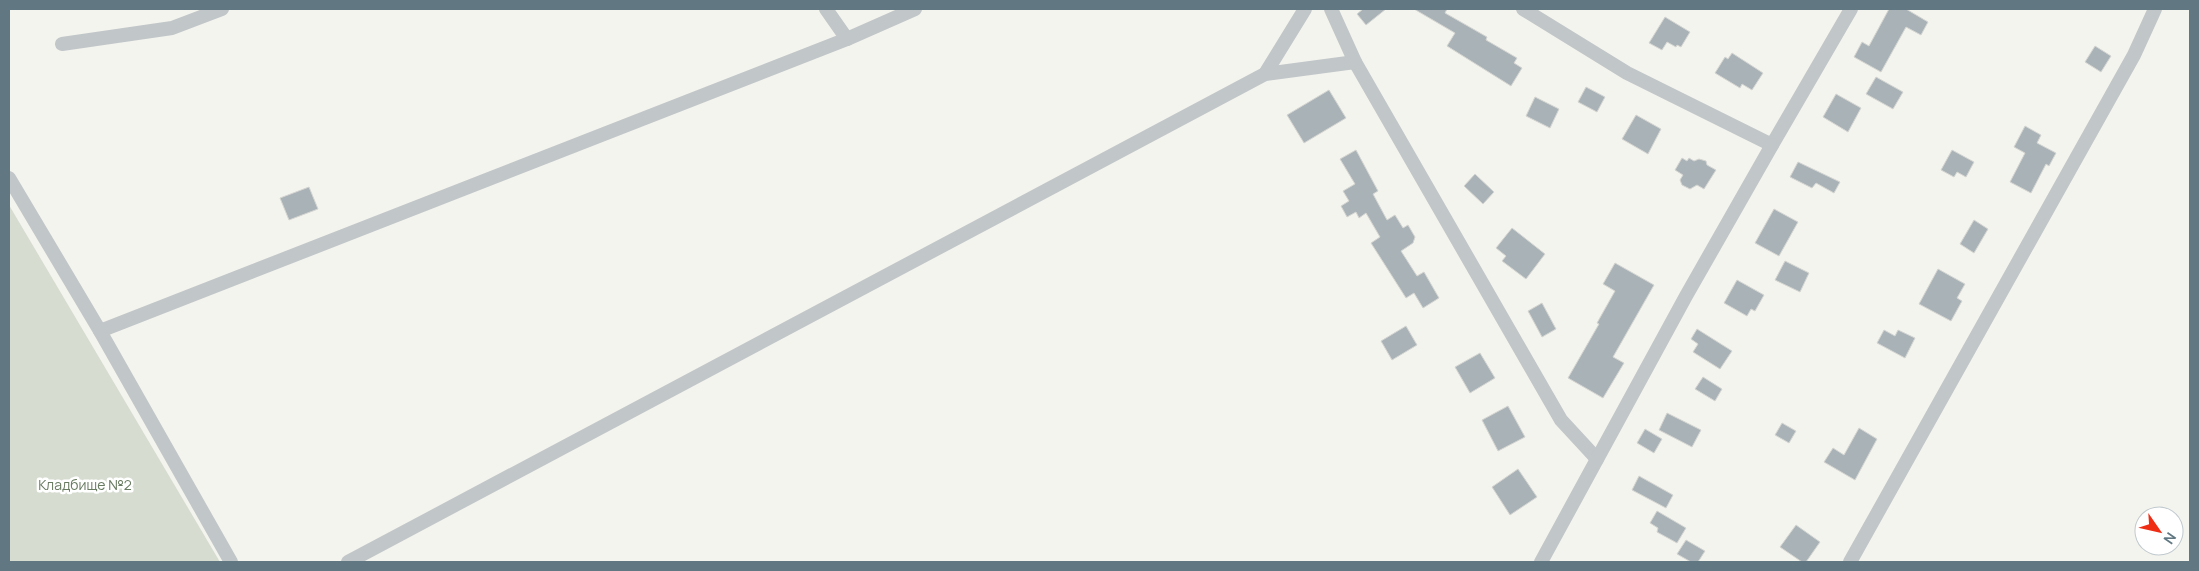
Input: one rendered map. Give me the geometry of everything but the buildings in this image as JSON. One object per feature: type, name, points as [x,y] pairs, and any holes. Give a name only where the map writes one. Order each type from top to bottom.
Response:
[{"type":"street","points":[[62,44],[172,28],[222,9]]},
{"type":"street","points":[[826,9],[847,40]]},
{"type":"street","points":[[100,331],[847,40],[915,9]]},
{"type":"street","points":[[1265,74],[1305,9]]},
{"type":"street","points":[[1331,9],[1355,62],[1561,420],[1597,459]]},
{"type":"street","points":[[1523,9],[1627,73],[1772,145]]},
{"type":"street","points":[[1541,562],[1772,145],[1851,9]]},
{"type":"street","points":[[1850,562],[2134,55],[2155,9]]},
{"type":"street","points":[[348,562],[1265,74],[1355,62]]},
{"type":"street","points":[[9,178],[100,331],[231,562]]},
{"type":"green space","name":"Кладбище №2","points":[[9,205],[220,562],[9,562]]}]
